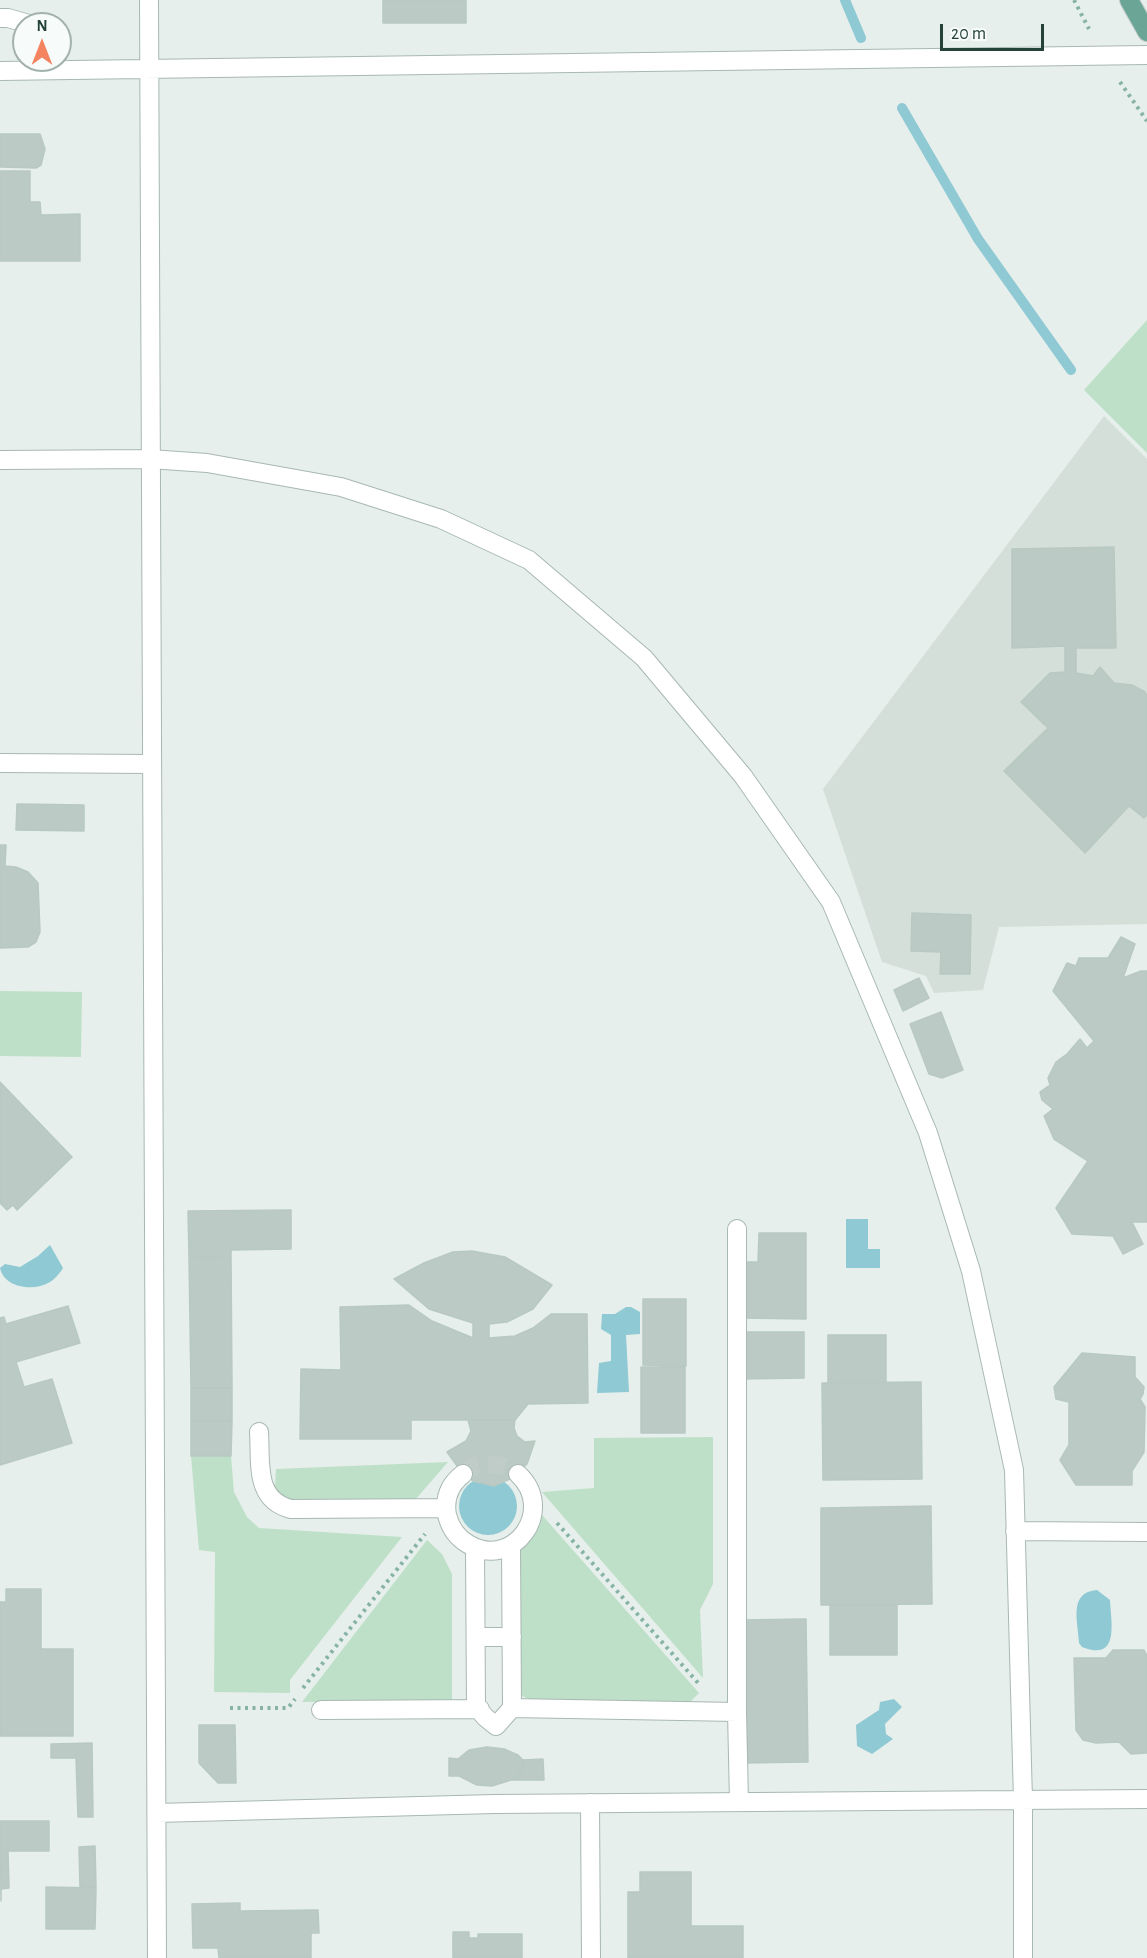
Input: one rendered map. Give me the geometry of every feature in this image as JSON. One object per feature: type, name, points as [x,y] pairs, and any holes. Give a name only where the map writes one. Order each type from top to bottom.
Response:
[{"type":"main road","points":[[1129,0],[1147,32]]},
{"type":"street","points":[[149,0],[157,1958]]},
{"type":"street","points":[[72,67],[149,69],[1147,55]]},
{"type":"street","points":[[0,460],[150,459],[207,464],[341,487],[441,519],[530,560],[644,658],[743,776],[831,902],[928,1132],[971,1271],[1014,1470],[1023,1800],[1023,1958]]},
{"type":"street","points":[[0,763],[152,764]]},
{"type":"street","points":[[737,1229],[730,1712],[739,1802]]},
{"type":"street","points":[[259,1432],[262,1482],[266,1493],[279,1506],[291,1509],[446,1508]]},
{"type":"street","points":[[463,1474],[456,1479],[448,1493],[446,1508],[450,1525],[460,1539],[475,1548],[488,1551],[511,1546],[523,1536],[531,1523],[533,1508],[531,1493],[518,1474]]},
{"type":"street","points":[[1015,1531],[1147,1532]]},
{"type":"street","points":[[475,1548],[476,1706],[496,1726],[512,1708],[511,1546]]},
{"type":"street","points":[[476,1637],[512,1637]]},
{"type":"street","points":[[512,1708],[730,1712]]},
{"type":"street","points":[[321,1710],[480,1709]]},
{"type":"street","points":[[157,1813],[590,1803],[1147,1799]]},
{"type":"street","points":[[590,1803],[591,1958]]},
{"type":"path","points":[[531,1493],[730,1712]]},
{"type":"path","points":[[302,1690],[446,1508]]},
{"type":"path","points":[[230,1708],[288,1708],[295,1699]]},
{"type":"shaded area","points":[[1104,416],[1147,459],[1147,924],[999,927],[983,990],[934,993],[926,976],[882,962],[823,789]]},
{"type":"green space","points":[[1147,320],[1147,453],[1084,390]]},
{"type":"green space","points":[[0,991],[82,992],[81,1057],[0,1056]]},
{"type":"green space","points":[[713,1437],[713,1584],[700,1610],[703,1678],[542,1492],[594,1488],[594,1438]]},
{"type":"green space","points":[[191,1456],[231,1456],[234,1492],[247,1517],[259,1528],[402,1537],[290,1680],[290,1693],[214,1692],[215,1552],[199,1550]]},
{"type":"green space","points":[[448,1462],[415,1500],[281,1500],[275,1488],[276,1469]]},
{"type":"green space","points":[[542,1515],[699,1693],[690,1702],[531,1700],[520,1695],[516,1553],[532,1536]]},
{"type":"green space","points":[[427,1540],[442,1554],[452,1574],[452,1701],[302,1702]]},
{"type":"water","points":[[846,1219],[868,1219],[868,1249],[880,1249],[880,1268],[846,1268]]},
{"type":"water","points":[[50,1245],[63,1268],[50,1282],[36,1287],[20,1286],[13,1284],[3,1275],[0,1268],[5,1264],[20,1267]]},
{"type":"water","points":[[626,1307],[640,1312],[640,1334],[626,1335],[629,1392],[597,1393],[599,1363],[611,1361],[611,1335],[601,1329],[602,1314],[615,1314]]},
{"type":"water","points":[[488,1477],[499,1479],[512,1490],[517,1506],[515,1517],[504,1530],[488,1535],[477,1533],[464,1522],[459,1506],[461,1495],[472,1482]]},
{"type":"water","points":[[1097,1590],[1110,1600],[1112,1629],[1108,1645],[1103,1649],[1094,1650],[1082,1647],[1079,1643],[1077,1609],[1082,1596]]},
{"type":"water","points":[[894,1699],[902,1707],[885,1724],[886,1734],[893,1739],[872,1754],[857,1746],[856,1725],[879,1710],[880,1702]]},
{"type":"building","points":[[383,0],[466,0],[466,23],[383,23]]},
{"type":"building","points":[[0,134],[40,134],[45,149],[41,165],[36,168],[0,167]]},
{"type":"building","points":[[0,171],[30,171],[30,202],[40,202],[41,215],[80,214],[80,261],[0,261]]},
{"type":"building","points":[[1114,547],[1116,648],[1076,648],[1076,673],[1093,676],[1100,667],[1114,683],[1132,685],[1145,692],[1147,696],[1147,815],[1144,818],[1129,806],[1085,853],[1004,771],[1048,728],[1021,702],[1050,673],[1065,672],[1065,646],[1012,648],[1012,549]]},
{"type":"building","points":[[17,804],[84,805],[84,831],[16,830]]},
{"type":"building","points":[[0,845],[6,845],[5,866],[16,867],[28,872],[38,883],[40,932],[36,942],[28,947],[0,948]]},
{"type":"building","points":[[912,913],[971,915],[970,974],[940,974],[941,952],[911,951]]},
{"type":"building","points":[[1121,937],[1135,944],[1123,978],[1147,971],[1147,1222],[1132,1222],[1143,1244],[1123,1254],[1113,1236],[1072,1234],[1056,1208],[1088,1161],[1054,1139],[1044,1116],[1053,1109],[1042,1100],[1040,1092],[1050,1085],[1048,1078],[1056,1062],[1067,1054],[1080,1039],[1087,1048],[1094,1041],[1053,991],[1067,963],[1076,966],[1079,958],[1108,958]]},
{"type":"building","points":[[919,978],[929,998],[903,1011],[894,990]]},
{"type":"building","points":[[941,1012],[963,1070],[942,1078],[929,1074],[910,1024]]},
{"type":"building","points":[[0,1082],[72,1157],[17,1210],[13,1205],[7,1210],[0,1203]]},
{"type":"building","points":[[291,1210],[291,1249],[231,1250],[231,1257],[189,1258],[188,1211]]},
{"type":"building","points":[[759,1233],[806,1233],[806,1319],[743,1318],[743,1262],[758,1262]]},
{"type":"building","points":[[472,1251],[505,1257],[552,1285],[533,1309],[507,1322],[489,1324],[489,1338],[515,1336],[533,1328],[551,1314],[587,1314],[588,1403],[528,1404],[515,1420],[411,1420],[411,1439],[300,1439],[301,1369],[341,1370],[340,1307],[409,1305],[432,1321],[473,1338],[473,1323],[429,1309],[394,1279],[424,1263],[453,1252]]},
{"type":"building","points":[[231,1257],[232,1388],[191,1388],[189,1258]]},
{"type":"building","points":[[643,1299],[686,1299],[686,1366],[643,1365]]},
{"type":"building","points":[[68,1306],[80,1343],[16,1362],[24,1387],[52,1379],[72,1443],[0,1465],[0,1318],[4,1317],[6,1324]]},
{"type":"building","points":[[742,1332],[804,1332],[804,1378],[742,1379]]},
{"type":"building","points":[[828,1335],[886,1335],[886,1382],[828,1383]]},
{"type":"building","points":[[1082,1353],[1135,1357],[1135,1377],[1144,1387],[1140,1399],[1145,1407],[1144,1452],[1132,1471],[1132,1485],[1076,1485],[1060,1460],[1069,1445],[1069,1402],[1056,1399],[1054,1387]]},
{"type":"building","points":[[641,1367],[685,1367],[685,1433],[641,1433]]},
{"type":"building","points":[[921,1382],[922,1479],[823,1480],[822,1383]]},
{"type":"building","points":[[191,1388],[232,1388],[232,1421],[191,1421]]},
{"type":"building","points":[[468,1420],[515,1420],[514,1428],[517,1436],[525,1442],[535,1441],[527,1464],[510,1479],[494,1486],[473,1481],[463,1474],[447,1452],[466,1441],[471,1431]]},
{"type":"building","points":[[191,1421],[232,1421],[231,1456],[191,1456]]},
{"type":"building","points":[[931,1506],[932,1604],[821,1605],[821,1508]]},
{"type":"building","points":[[6,1589],[41,1589],[41,1649],[73,1649],[73,1736],[0,1736],[0,1602],[6,1602]]},
{"type":"building","points":[[830,1605],[897,1605],[897,1655],[830,1655]]},
{"type":"building","points":[[806,1619],[808,1762],[743,1763],[741,1620]]},
{"type":"building","points":[[1113,1650],[1144,1650],[1147,1656],[1147,1753],[1131,1754],[1119,1742],[1096,1743],[1083,1740],[1076,1730],[1074,1658],[1106,1658]]},
{"type":"building","points":[[199,1725],[235,1725],[236,1783],[218,1783],[199,1763]]},
{"type":"building","points":[[92,1743],[93,1817],[78,1817],[76,1758],[51,1758],[51,1744]]},
{"type":"building","points":[[487,1747],[504,1749],[518,1755],[523,1760],[523,1768],[518,1776],[492,1786],[477,1785],[459,1776],[449,1776],[449,1758],[458,1759],[469,1750]]},
{"type":"building","points":[[543,1759],[544,1780],[511,1780],[522,1770],[523,1760]]},
{"type":"building","points":[[0,1821],[49,1821],[49,1851],[8,1851],[9,1888],[1,1889],[1,1901]]},
{"type":"building","points":[[95,1846],[96,1888],[80,1887],[79,1847]]},
{"type":"building","points":[[640,1872],[691,1872],[691,1926],[743,1926],[743,1958],[628,1958],[628,1892],[640,1892]]},
{"type":"building","points":[[46,1887],[96,1888],[95,1929],[46,1929]]},
{"type":"building","points":[[240,1903],[240,1911],[318,1910],[319,1933],[311,1933],[311,1958],[219,1958],[218,1948],[193,1948],[192,1904]]},
{"type":"building","points":[[453,1932],[469,1932],[469,1938],[478,1938],[478,1934],[522,1934],[522,1958],[453,1958]]},
{"type":"waterway","points":[[845,0],[861,38]]},
{"type":"waterway","points":[[902,108],[978,239],[1071,370]]},
{"type":"tunnel","points":[[463,1474],[476,1466],[490,1464],[505,1467],[518,1474]]}]
